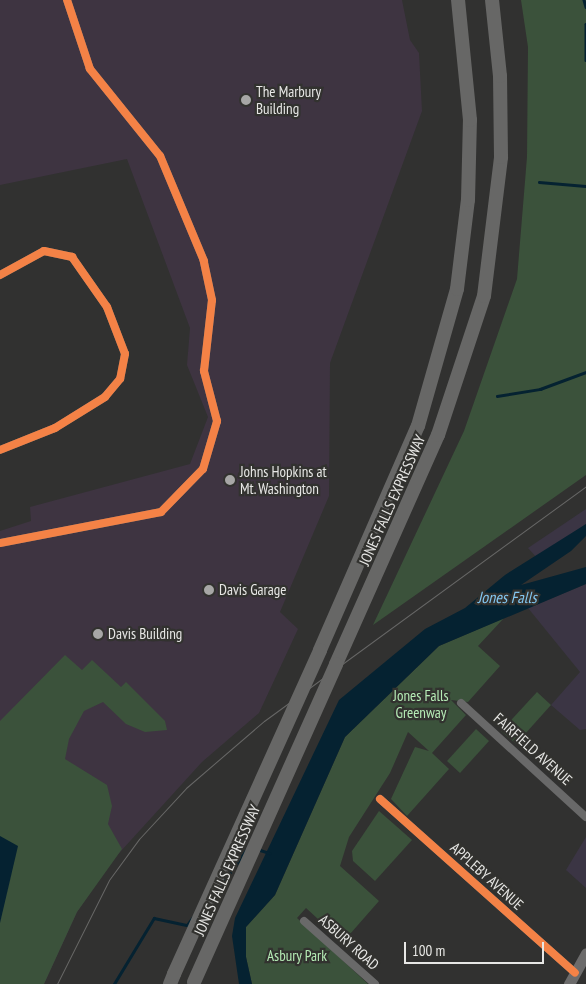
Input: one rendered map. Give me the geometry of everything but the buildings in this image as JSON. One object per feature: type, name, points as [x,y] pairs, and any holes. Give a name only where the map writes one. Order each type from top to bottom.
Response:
[{"type":"highway","name":"JONES FALLS EXPRESSWAY","points":[[172,979],[320,650],[418,426],[457,289],[468,200],[470,120],[458,0]]},
{"type":"highway","name":"JONES FALLS EXPRESSWAY","points":[[194,983],[438,435],[484,296],[501,157],[500,76],[492,0]]},
{"type":"main road","points":[[569,984],[586,953]]},
{"type":"street","points":[[0,543],[161,512],[203,469],[217,421],[204,371],[212,300],[204,262],[160,156],[90,69],[67,0]]},
{"type":"street","points":[[0,275],[44,251],[72,258],[107,307],[124,354],[120,379],[106,397],[55,428],[0,450]]},
{"type":"street","name":"FAIRFIELD AVENUE","points":[[461,703],[586,817]]},
{"type":"street","name":"APPLEBY AVENUE","points":[[380,799],[575,973]]},
{"type":"street","name":"ASBURY ROAD","points":[[304,921],[375,984]]},
{"type":"shaded area","name":"Johns Hopkins at Mt. Washington","points":[[0,0],[402,0],[410,40],[419,53],[422,111],[330,363],[329,496],[280,612],[298,629],[259,713],[202,762],[111,862],[77,912],[44,984],[0,984],[0,531],[31,521],[30,507],[190,464],[208,417],[187,365],[190,328],[127,159],[0,185]]},
{"type":"shaded area","points":[[586,509],[586,524],[537,558],[528,548]]},
{"type":"shaded area","points":[[586,584],[586,729],[580,730],[551,705],[580,672],[528,608]]},
{"type":"shaded area","points":[[586,837],[586,888],[566,870]]},
{"type":"green space","points":[[521,0],[586,0],[586,475],[373,625],[464,431],[517,279],[527,157],[528,47]]},
{"type":"green space","name":"Asbury Park","points":[[504,618],[478,646],[500,666],[468,702],[451,700],[466,715],[432,753],[449,769],[407,816],[391,799],[415,747],[429,751],[408,732],[390,773],[349,837],[340,866],[379,901],[343,942],[306,908],[297,918],[368,984],[252,984],[246,957],[246,927],[275,895],[345,737],[439,646]]},
{"type":"green space","points":[[65,655],[82,670],[92,660],[121,687],[126,682],[165,721],[167,730],[145,732],[126,724],[103,702],[84,711],[69,739],[65,759],[107,785],[112,806],[108,824],[122,849],[77,912],[44,984],[0,984],[0,721]]},
{"type":"green space","points":[[537,692],[551,705],[516,744],[501,731]]},
{"type":"green space","name":"Jones Falls Greenway","points":[[476,729],[489,741],[460,773],[447,761]]},
{"type":"green space","points":[[379,811],[412,840],[375,881],[353,861],[352,851]]},
{"type":"water","name":"Jones Falls","points":[[586,524],[586,536],[571,551],[521,585],[586,567],[586,584],[439,646],[345,737],[275,895],[246,927],[246,957],[252,984],[239,984],[232,936],[235,918],[339,700],[425,629],[465,608],[505,575]]},
{"type":"water","points":[[0,836],[18,846],[0,923]]},
{"type":"waterway","points":[[584,0],[586,7]]},
{"type":"waterway","points":[[586,24],[586,60]]},
{"type":"waterway","points":[[539,182],[586,186]]},
{"type":"waterway","points":[[497,396],[540,389],[586,372]]},
{"type":"waterway","points":[[221,885],[247,849]]},
{"type":"waterway","points":[[257,849],[269,853]]},
{"type":"waterway","points":[[114,984],[154,918],[187,925],[193,917]]},
{"type":"tram line","points":[[57,984],[109,880],[139,839],[186,788],[264,721],[586,486]]},
{"type":"cycle path","points":[[0,543],[161,512],[203,469],[217,421],[204,371],[212,300],[204,261],[160,156],[90,69],[67,0]]},
{"type":"cycle path","points":[[0,275],[44,251],[72,257],[107,307],[125,354],[120,379],[105,397],[55,428],[0,450]]},
{"type":"cycle path","points":[[380,799],[575,973]]},
{"type":"place","name":"The Marbury Building","points":[[246,100]]},
{"type":"place","name":"Johns Hopkins at Mt. Washington","points":[[230,480]]},
{"type":"place","name":"Davis Garage","points":[[209,590]]},
{"type":"place","name":"Davis Building","points":[[98,634]]}]
